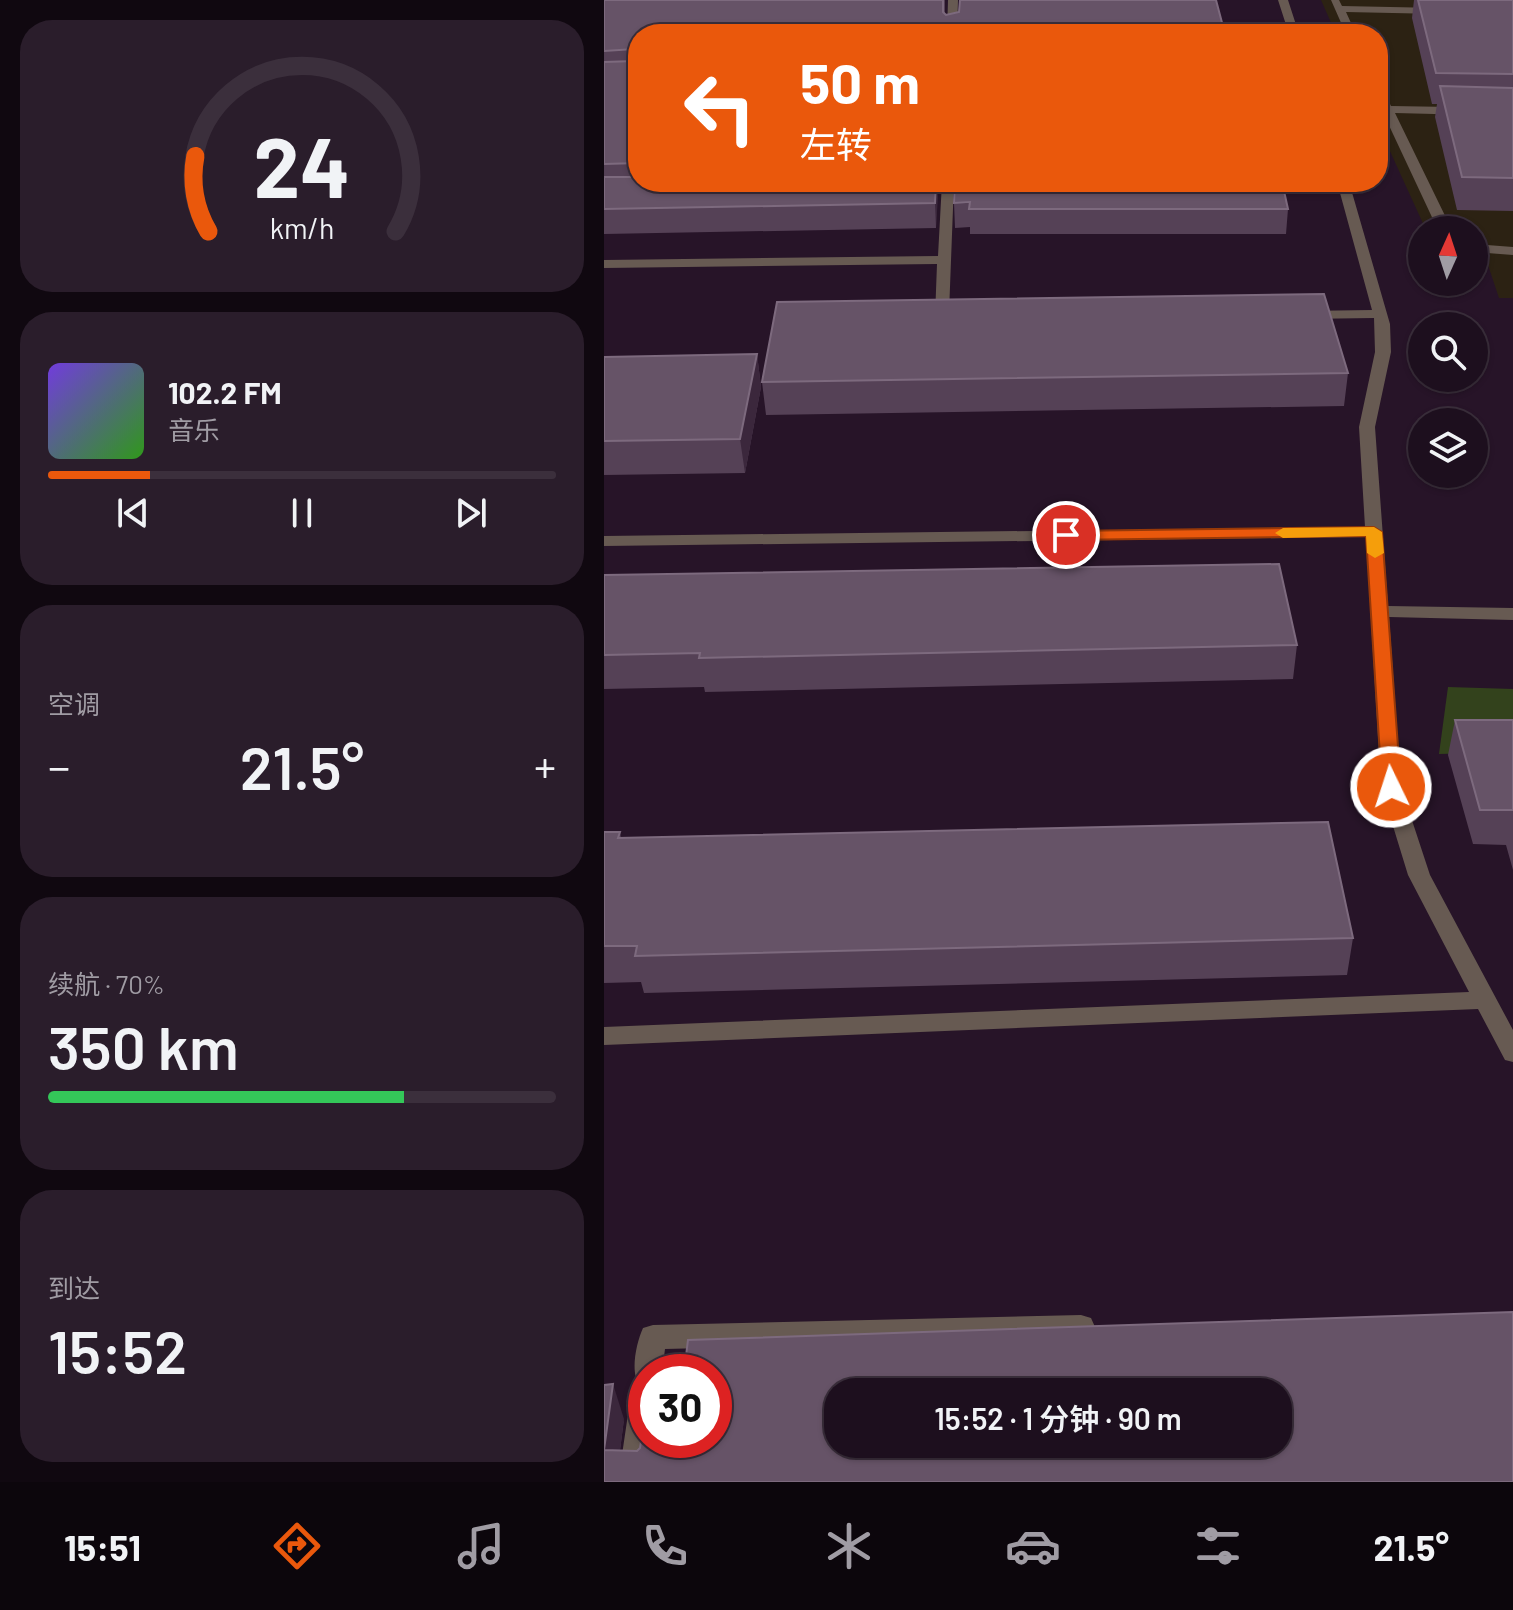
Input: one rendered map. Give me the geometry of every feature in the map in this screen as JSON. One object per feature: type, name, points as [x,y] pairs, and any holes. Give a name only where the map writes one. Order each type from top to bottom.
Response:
[{"type":"street","points":[[952,24],[953,0]]},
{"type":"street","points":[[1283,0],[1291,24]]},
{"type":"street","points":[[1346,24],[1337,5],[1450,11]]},
{"type":"street","points":[[1388,109],[1513,112]]},
{"type":"street","points":[[1388,111],[1438,216]]},
{"type":"street","points":[[942,192],[945,260],[942,317],[973,317]]},
{"type":"street","points":[[1346,192],[1379,314],[1383,352],[1367,427],[1391,787],[1419,875],[1513,1053]]},
{"type":"street","points":[[1488,249],[1513,251]]},
{"type":"street","points":[[604,264],[945,260]]},
{"type":"street","points":[[1285,315],[1379,314]]},
{"type":"street","points":[[604,541],[1374,532]]},
{"type":"street","points":[[1379,611],[1513,614]]},
{"type":"street","points":[[604,1036],[1485,1000]]},
{"type":"street","points":[[651,1354],[653,1337],[1115,1326]]},
{"type":"street","points":[[633,1482],[636,1458]]},
{"type":"shaded area","points":[[1321,0],[1513,0],[1513,298],[1499,298],[1488,265],[1488,216],[1420,216],[1388,147],[1388,24],[1332,24]]},
{"type":"green space","points":[[1448,687],[1513,689],[1513,752],[1439,754]]},
{"type":"building","points":[[604,0],[943,0],[946,15],[959,12],[960,0],[1216,0],[1222,24],[628,24],[628,49],[604,51]]},
{"type":"building","points":[[1418,0],[1513,0],[1513,74],[1436,73]]},
{"type":"building","points":[[628,61],[628,163],[604,164],[604,62]]},
{"type":"building","points":[[1440,86],[1513,88],[1513,178],[1462,177]]},
{"type":"building","points":[[604,177],[628,177],[628,192],[936,192],[935,203],[604,209]]},
{"type":"building","points":[[955,192],[1284,192],[1288,209],[969,209],[970,202],[954,203]]},
{"type":"building","points":[[1324,294],[1348,373],[762,382],[777,302]]},
{"type":"building","points":[[757,354],[740,439],[604,441],[604,357]]},
{"type":"building","points":[[1279,564],[1297,645],[699,658],[700,653],[604,655],[604,575]]},
{"type":"building","points":[[1455,720],[1513,720],[1513,810],[1480,810]]},
{"type":"building","points":[[1328,822],[1353,938],[635,956],[637,946],[604,946],[604,832],[620,832],[618,838]]},
{"type":"building","points":[[1513,1312],[1513,1482],[604,1482],[604,1450],[628,1451],[628,1458],[732,1458],[732,1354],[686,1354],[688,1340]]},
{"type":"building","points":[[613,1384],[604,1450],[604,1385]]},
{"type":"slow traffic","points":[[1283,533],[1374,532],[1375,553]]},
{"type":"route","points":[[1066,535],[1374,532],[1391,787]]}]
